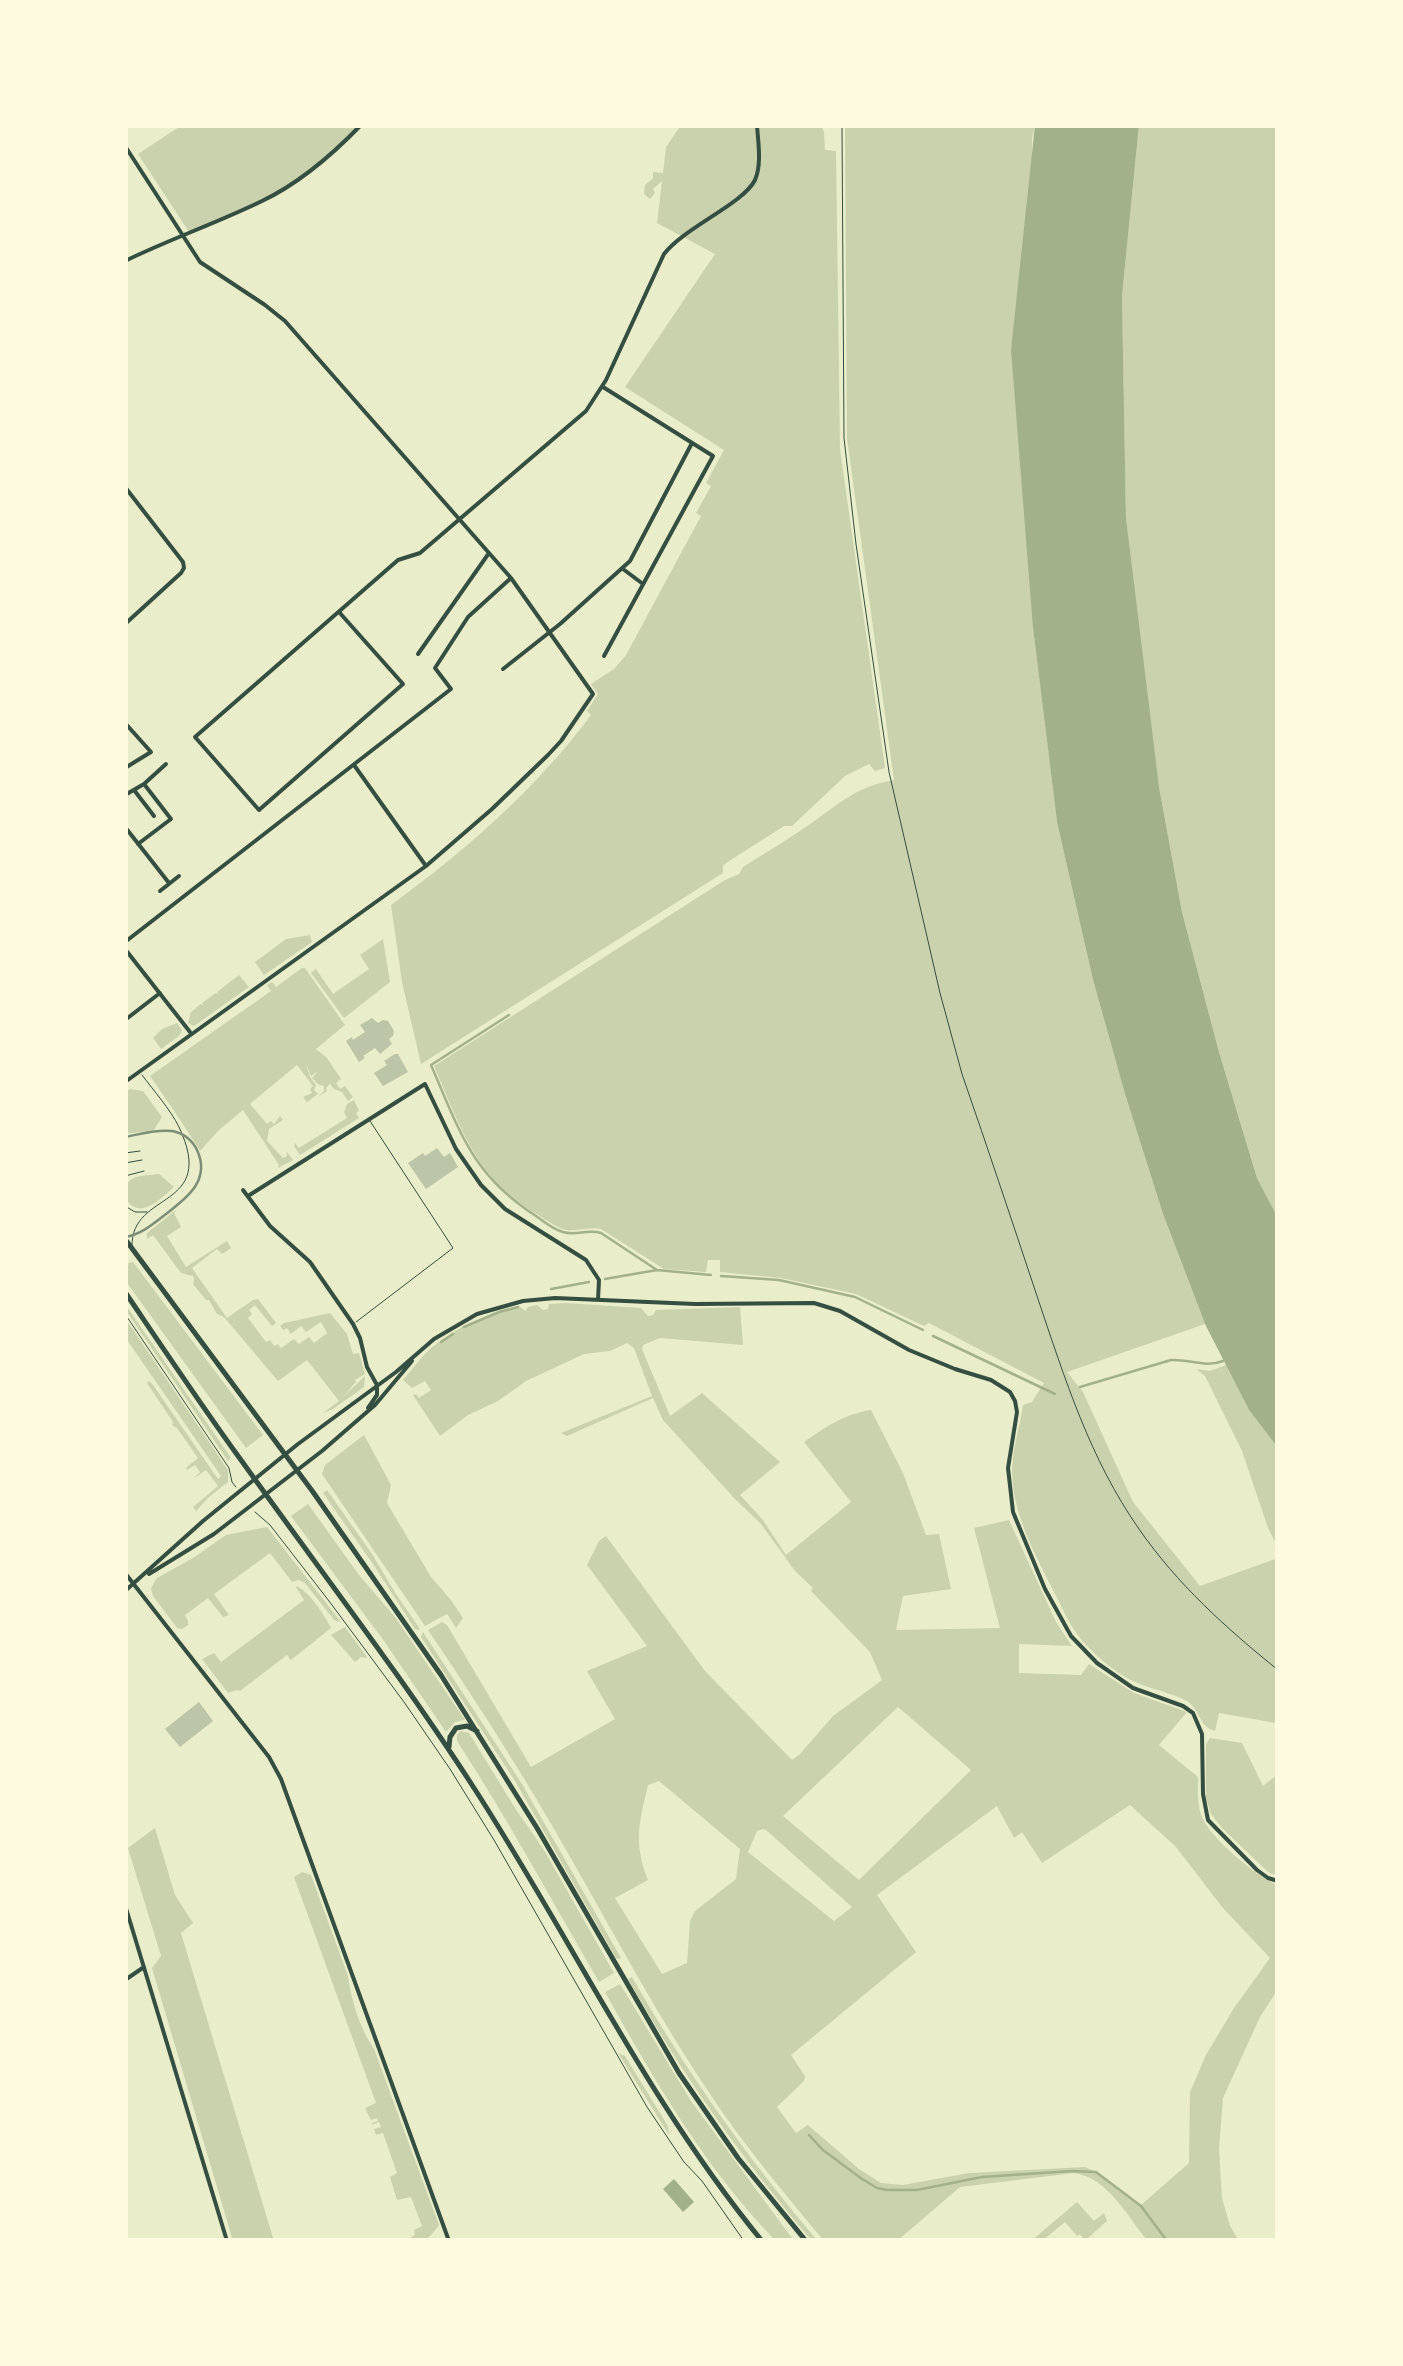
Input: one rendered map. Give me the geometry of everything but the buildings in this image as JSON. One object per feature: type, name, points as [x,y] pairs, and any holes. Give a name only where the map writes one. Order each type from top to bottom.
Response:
[{"type":"main road","points":[[125,1239],[297,1470],[442,1675],[550,1850],[678,2073],[746,2169],[806,2241]]},
{"type":"main road","points":[[125,1292],[452,1754],[534,1884],[662,2103],[762,2241]]},
{"type":"main road","points":[[452,1754],[449,1739],[456,1728],[470,1726],[482,1736]]},
{"type":"street","points":[[125,261],[287,188],[362,125]]},
{"type":"street","points":[[339,612],[403,684],[259,810],[195,738],[398,560],[420,553],[592,404],[664,254],[688,231],[742,196],[755,180],[758,125]]},
{"type":"street","points":[[125,146],[204,266],[285,321],[511,578],[594,694],[548,755],[426,866],[125,1082]]},
{"type":"street","points":[[603,387],[713,456],[604,656]]},
{"type":"street","points":[[503,669],[630,561],[692,443]]},
{"type":"street","points":[[125,487],[173,547],[184,568],[125,624]]},
{"type":"street","points":[[418,654],[488,553]]},
{"type":"street","points":[[623,569],[644,584]]},
{"type":"street","points":[[125,942],[451,689],[434,668],[468,617],[511,578]]},
{"type":"street","points":[[125,722],[151,752],[125,768]]},
{"type":"street","points":[[125,795],[166,764]]},
{"type":"street","points":[[354,765],[426,866]]},
{"type":"street","points":[[138,844],[171,818],[144,784]]},
{"type":"street","points":[[134,790],[154,816]]},
{"type":"street","points":[[125,826],[169,883]]},
{"type":"street","points":[[160,890],[179,876]]},
{"type":"street","points":[[125,949],[191,1034]]},
{"type":"street","points":[[125,1020],[160,993]]},
{"type":"street","points":[[248,1196],[424,1084],[456,1149],[481,1186],[505,1209],[586,1260],[599,1280],[598,1300]]},
{"type":"street","points":[[244,1190],[270,1226],[310,1262],[354,1324],[367,1368],[377,1385],[376,1398],[366,1412]]},
{"type":"street","points":[[125,1590],[285,1454],[443,1332],[476,1314],[523,1300],[554,1298],[694,1304],[814,1303],[840,1311],[909,1350],[1007,1389],[1017,1412],[1008,1468],[1013,1512],[1045,1589],[1071,1636],[1096,1663],[1133,1688],[1193,1712],[1202,1734],[1203,1794],[1208,1820],[1257,1870],[1278,1881]]},
{"type":"street","points":[[140,1578],[199,1545],[297,1470],[366,1412],[413,1358]]},
{"type":"street","points":[[377,1385],[395,1382]]},
{"type":"street","points":[[125,1573],[269,1757],[281,1779],[448,2241]]},
{"type":"street","points":[[125,1906],[227,2241]]},
{"type":"street","points":[[125,1980],[144,1968]]},
{"type":"lane","points":[[842,125],[842,326],[848,476],[889,772],[951,1037],[1073,1402],[1104,1470],[1138,1528],[1181,1582],[1278,1670]]},
{"type":"lane","points":[[132,1249],[133,1231],[188,1177],[179,1128],[140,1071]]},
{"type":"lane","points":[[354,1324],[453,1248],[369,1120]]},
{"type":"lane","points":[[125,1153],[140,1151]]},
{"type":"lane","points":[[125,1163],[142,1160]]},
{"type":"lane","points":[[125,1176],[144,1172]]},
{"type":"lane","points":[[125,1206],[136,1212],[150,1211]]},
{"type":"path","points":[[125,1314],[229,1468],[235,1485]]},
{"type":"path","points":[[254,1511],[270,1525],[329,1600],[450,1769],[648,2107],[744,2241]]},
{"type":"shaded area","points":[[182,125],[360,125],[288,185],[189,232],[138,154]]},
{"type":"shaded area","points":[[681,125],[821,125],[825,150],[836,151],[840,449],[885,768],[875,771],[869,764],[845,776],[792,826],[784,826],[723,865],[723,873],[421,1064],[402,982],[391,905],[498,818],[591,715],[587,711],[598,694],[591,684],[614,669],[626,655],[701,516],[696,513],[711,486],[706,483],[724,450],[625,387],[715,254],[657,223],[662,181],[653,189],[655,193],[650,199],[644,194],[653,172],[663,173],[666,147]]},
{"type":"shaded area","points":[[845,125],[1035,125],[1033,628],[1057,822],[1093,980],[1125,1094],[1163,1214],[1205,1324],[1067,1372],[1083,1392],[1133,1502],[1200,1586],[1278,1558],[1278,1732],[1276,1723],[1219,1713],[1215,1731],[1209,1729],[1190,1703],[1122,1675],[1092,1651],[1074,1629],[1027,1535],[1013,1488],[1013,1455],[1023,1405],[1032,1402],[1044,1383],[929,1323],[924,1326],[856,1294],[781,1278],[720,1272],[720,1260],[708,1260],[706,1272],[664,1269],[601,1229],[562,1229],[514,1198],[483,1166],[462,1130],[434,1066],[739,874],[743,867],[849,796],[894,780],[847,438]]},
{"type":"shaded area","points":[[1035,125],[1139,125],[1122,296],[1126,518],[1159,787],[1182,912],[1257,1178],[1278,1218],[1278,1448],[1249,1410],[1205,1324],[1163,1214],[1093,980],[1057,822],[1033,628],[1011,350]]},
{"type":"shaded area","points":[[1139,125],[1278,125],[1278,1218],[1257,1178],[1182,912],[1144,680],[1126,518],[1122,296]]},
{"type":"shaded area","points":[[310,935],[312,942],[264,975],[255,962],[286,939]]},
{"type":"shaded area","points":[[383,939],[390,982],[344,1018],[311,973],[316,969],[333,994],[369,969],[360,955]]},
{"type":"shaded area","points":[[302,968],[345,1025],[316,1049],[341,1079],[336,1083],[340,1089],[345,1086],[353,1097],[348,1101],[330,1084],[318,1097],[324,1086],[312,1078],[318,1071],[311,1076],[306,1063],[310,1077],[316,1085],[314,1090],[318,1094],[307,1102],[303,1097],[312,1093],[313,1086],[297,1065],[250,1104],[267,1124],[274,1124],[280,1116],[283,1120],[269,1129],[267,1141],[283,1158],[286,1151],[293,1160],[278,1168],[243,1110],[200,1151],[150,1076],[271,991],[267,985],[272,982],[276,987]]},
{"type":"shaded area","points":[[239,975],[249,987],[194,1026],[188,1023],[191,1012],[201,1004],[204,1006],[202,1003],[216,993],[219,995],[217,992]]},
{"type":"shaded area","points":[[177,1023],[182,1030],[179,1036],[161,1049],[153,1038]]},
{"type":"shaded area","points":[[143,1091],[162,1117],[154,1130],[125,1134],[125,1092]]},
{"type":"shaded area","points":[[354,1100],[359,1118],[300,1155],[295,1143],[299,1148],[347,1118],[347,1104]]},
{"type":"shaded area","points":[[159,1174],[174,1187],[147,1207],[134,1207],[126,1198],[128,1182]]},
{"type":"shaded area","points":[[177,1209],[174,1213],[181,1227],[167,1236],[186,1267],[227,1241],[231,1248],[222,1254],[217,1249],[192,1268],[227,1318],[258,1299],[276,1323],[272,1326],[255,1305],[248,1318],[266,1342],[270,1340],[281,1348],[294,1339],[299,1344],[309,1337],[314,1343],[327,1333],[321,1322],[306,1332],[301,1326],[291,1334],[280,1326],[284,1323],[330,1313],[347,1334],[353,1354],[359,1353],[365,1374],[355,1380],[342,1398],[365,1376],[364,1387],[323,1413],[339,1401],[307,1360],[278,1381],[224,1317],[217,1314],[193,1284],[193,1276],[181,1273],[153,1235],[147,1239],[147,1233]]},
{"type":"shaded area","points":[[133,1262],[263,1435],[246,1448],[125,1280],[125,1264]]},
{"type":"shaded area","points":[[125,1304],[231,1458],[228,1461],[125,1309]]},
{"type":"shaded area","points":[[549,1304],[641,1308],[648,1316],[656,1310],[740,1307],[743,1345],[660,1338],[642,1349],[670,1416],[702,1393],[780,1462],[740,1495],[763,1520],[786,1555],[851,1502],[804,1442],[844,1418],[871,1410],[903,1473],[926,1535],[939,1534],[951,1589],[903,1596],[896,1630],[1000,1628],[974,1528],[1009,1520],[1056,1622],[1072,1646],[1019,1644],[1019,1673],[1081,1675],[1089,1664],[1134,1693],[1187,1712],[1159,1745],[1198,1777],[1200,1812],[1214,1835],[1247,1866],[1278,1885],[1278,1989],[1260,2017],[1223,2098],[1219,2149],[1222,2198],[1239,2241],[1148,2241],[1107,2190],[1074,2173],[960,2187],[897,2241],[824,2241],[738,2134],[675,2040],[539,1803],[428,1630],[442,1622],[447,1625],[531,1767],[615,1719],[587,1671],[647,1646],[587,1565],[599,1541],[606,1536],[705,1671],[792,1760],[833,1716],[882,1680],[870,1652],[811,1591],[813,1588],[795,1571],[761,1524],[663,1420],[653,1398],[567,1436],[561,1433],[652,1396],[634,1348],[627,1343],[610,1351],[584,1354],[526,1381],[440,1436],[413,1395],[419,1398],[431,1390],[425,1381],[412,1388],[403,1380],[430,1349],[461,1328],[519,1306],[525,1311],[537,1305],[543,1310]],"holes":[[[898,1707],[971,1770],[859,1880],[783,1816]],[[659,1781],[740,1849],[736,1879],[695,1911],[690,1921],[687,1963],[662,1974],[615,1898],[648,1880],[640,1854],[639,1832],[648,1785]],[[1130,1805],[1176,1847],[1222,1907],[1270,1958],[1234,2008],[1190,2092],[1189,2163],[1141,2205],[1085,2167],[969,2173],[903,2185],[881,2183],[808,2125],[796,2133],[777,2107],[804,2081],[805,2076],[791,2055],[916,1952],[877,1895],[997,1806],[1014,1838],[1022,1832],[1042,1863]],[[766,1830],[852,1907],[834,1921],[748,1852],[757,1831]]]},
{"type":"shaded area","points":[[125,1318],[228,1470],[228,1482],[196,1511],[193,1507],[218,1486],[206,1470],[193,1479],[200,1472],[195,1465],[187,1470],[198,1458],[172,1425],[149,1381],[218,1479],[221,1476],[125,1337]]},
{"type":"shaded area","points":[[1226,1365],[1249,1410],[1278,1448],[1278,1548],[1242,1451],[1205,1376],[1196,1369],[1210,1371]]},
{"type":"shaded area","points":[[364,1435],[391,1485],[387,1503],[431,1577],[463,1618],[456,1628],[447,1614],[425,1626],[322,1474],[325,1465]]},
{"type":"shaded area","points":[[327,1490],[420,1629],[415,1629],[323,1493]]},
{"type":"shaded area","points":[[308,1504],[395,1617],[465,1720],[455,1722],[446,1732],[291,1516]]},
{"type":"shaded area","points":[[267,1527],[341,1622],[334,1620],[305,1583],[292,1582],[270,1553],[214,1594],[229,1615],[223,1617],[208,1598],[185,1615],[188,1625],[177,1628],[153,1596],[151,1588],[157,1578],[226,1535]]},
{"type":"shaded area","points":[[297,1586],[312,1599],[331,1628],[291,1660],[287,1655],[240,1691],[228,1693],[202,1659],[214,1653],[221,1662],[304,1600]]},
{"type":"shaded area","points":[[345,1627],[366,1658],[355,1662],[331,1635]]},
{"type":"shaded area","points":[[423,1632],[522,1784],[621,1958],[616,1958],[515,1781],[421,1637]]},
{"type":"shaded area","points":[[460,1731],[469,1733],[544,1850],[614,1973],[599,1982],[457,1741]]},
{"type":"shaded area","points":[[1210,1738],[1242,1743],[1263,1786],[1278,1774],[1278,1876],[1268,1872],[1211,1814],[1206,1798],[1206,1744]]},
{"type":"shaded area","points":[[155,1828],[175,1895],[193,1923],[181,1933],[274,2241],[233,2241],[152,1968],[161,1956],[128,1848]]},
{"type":"shaded area","points":[[302,1872],[311,1875],[348,1976],[357,2014],[374,2049],[439,2225],[424,2241],[411,2237],[422,2226],[411,2197],[397,2200],[390,2177],[397,2173],[383,2133],[376,2135],[374,2129],[381,2127],[379,2122],[372,2125],[377,2118],[371,2120],[365,2108],[376,2103],[294,1877]]},
{"type":"shaded area","points":[[632,1977],[719,2113],[818,2241],[812,2241],[786,2210],[714,2115],[648,2014],[628,1979]]},
{"type":"shaded area","points":[[620,1984],[691,2101],[794,2241],[776,2241],[726,2184],[682,2122],[605,1992]]},
{"type":"shaded area","points":[[618,2053],[625,2056],[668,2126],[669,2135]]},
{"type":"shaded area","points":[[674,2179],[694,2202],[683,2212],[663,2189]]},
{"type":"shaded area","points":[[1077,2202],[1094,2221],[1104,2213],[1107,2221],[1088,2238],[1077,2236],[1065,2222],[1042,2241],[1031,2241]]},
{"type":"waterway","points":[[509,1015],[431,1065],[470,1150],[497,1185],[549,1226],[568,1233],[601,1233],[657,1270]]},
{"type":"waterway","points":[[605,1279],[657,1270],[711,1275]]},
{"type":"waterway","points":[[721,1276],[779,1280],[855,1297],[923,1330]]},
{"type":"waterway","points":[[551,1289],[589,1282]]},
{"type":"waterway","points":[[464,1327],[518,1307]]},
{"type":"waterway","points":[[441,1342],[453,1334]]},
{"type":"waterway","points":[[933,1336],[1055,1394]]},
{"type":"waterway","points":[[1080,1387],[1171,1360],[1210,1364],[1223,1361]]},
{"type":"waterway","points":[[809,2135],[862,2179],[887,2190],[917,2190],[982,2177],[1096,2172],[1141,2206],[1167,2241]]},
{"type":"tram line","points":[[125,1137],[160,1131],[180,1133],[195,1146],[201,1161],[199,1179],[182,1201],[147,1228],[125,1237]]}]
